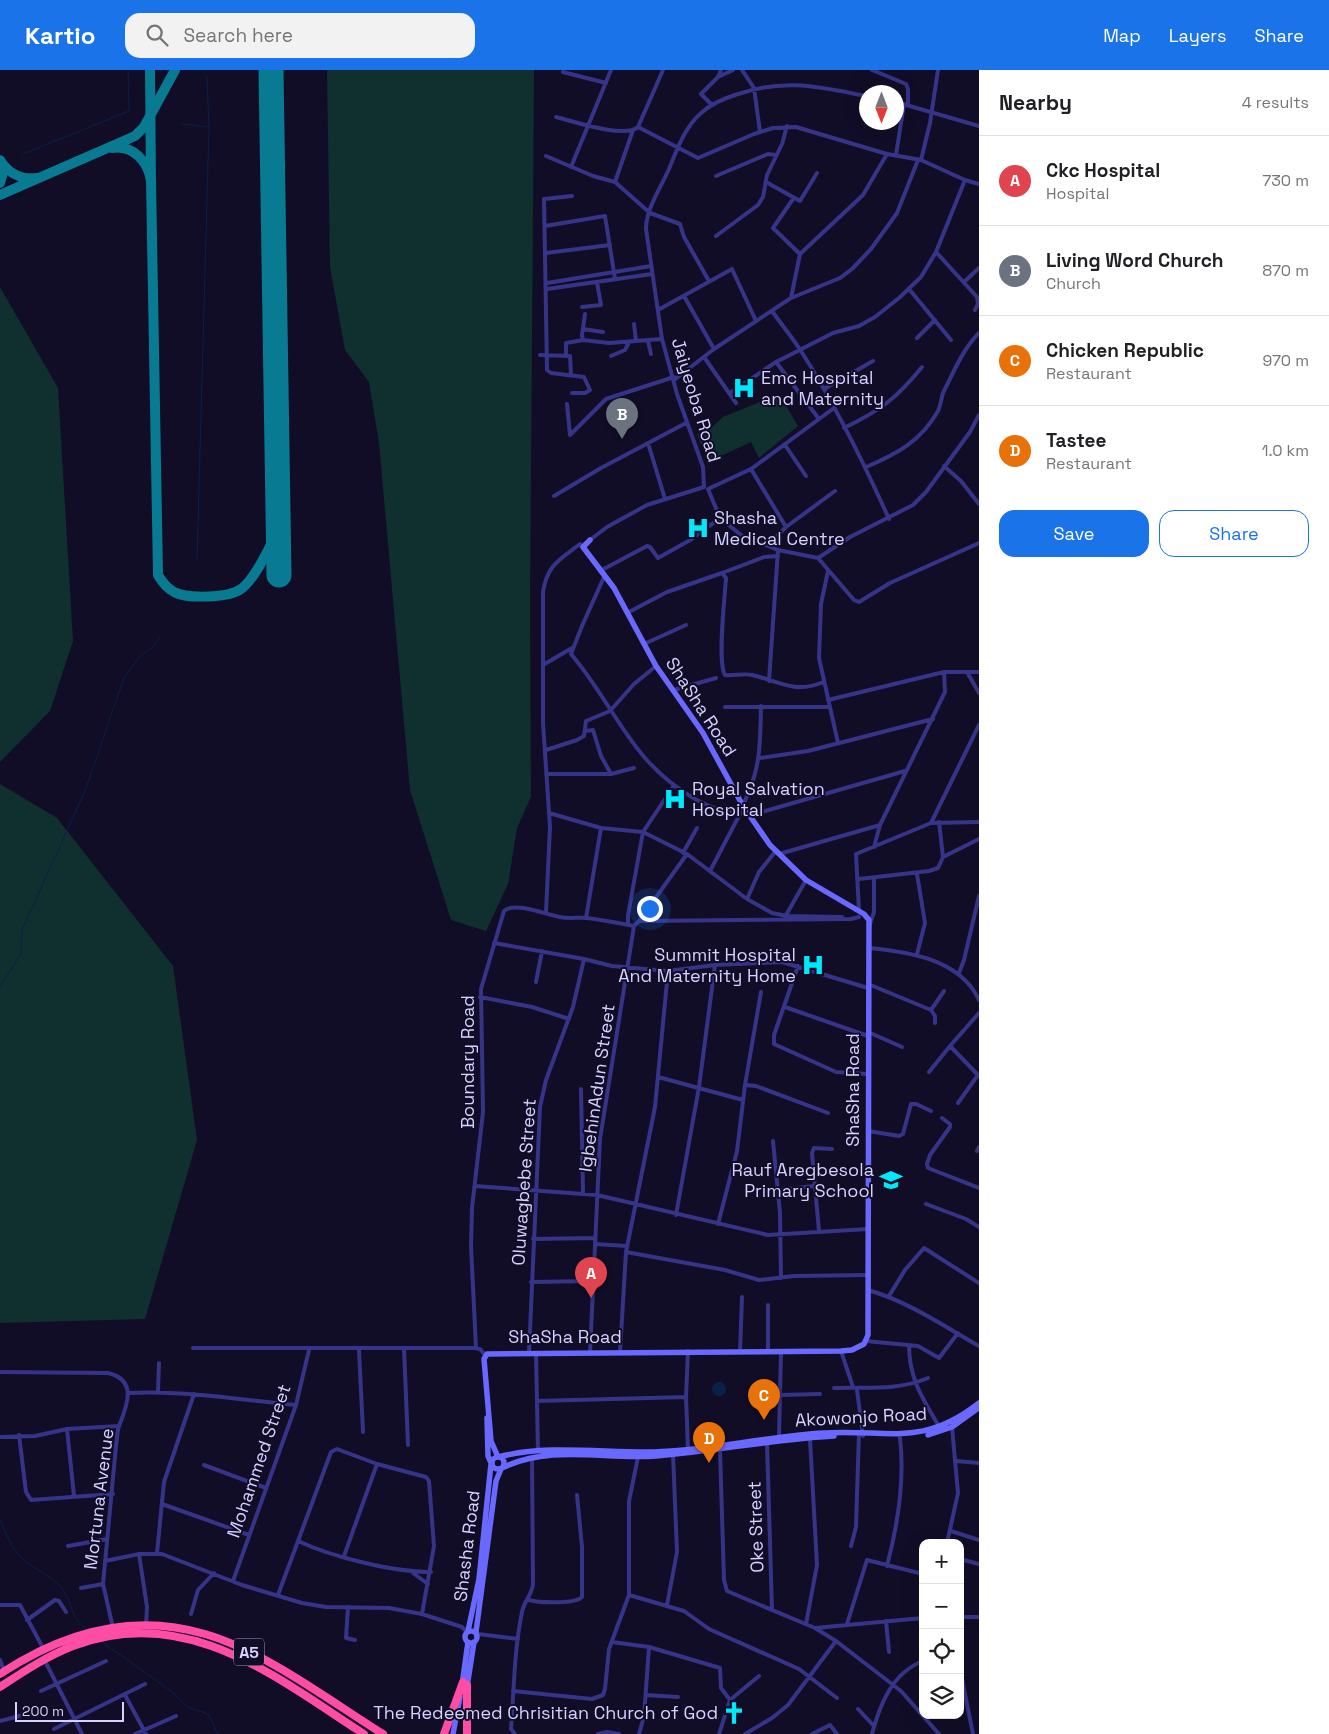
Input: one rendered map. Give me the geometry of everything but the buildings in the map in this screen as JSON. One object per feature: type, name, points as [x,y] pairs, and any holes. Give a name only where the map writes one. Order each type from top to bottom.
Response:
[{"type":"highway","name":"A5","points":[[2,1672],[43,1648],[96,1630],[146,1626],[204,1633],[260,1657],[383,1734]]},
{"type":"highway","name":"A5","points":[[0,1687],[44,1659],[74,1645],[102,1638],[149,1633],[175,1635],[216,1646],[255,1664],[364,1734]]},
{"type":"highway","points":[[444,1734],[465,1683]]},
{"type":"highway","points":[[465,1683],[467,1734]]},
{"type":"main road","points":[[583,547],[590,540]]},
{"type":"main road","name":"ShaSha Road","points":[[488,1408],[485,1355],[688,1351],[841,1351],[857,1348],[866,1341],[868,1335],[869,948],[867,917],[859,914],[806,880],[777,853],[745,811],[703,733],[656,666],[614,588],[583,547]]},
{"type":"main road","name":"Akowonjo Road","points":[[502,1468],[532,1457],[576,1453],[673,1454],[720,1450],[780,1437],[900,1434],[940,1428],[979,1403]]},
{"type":"main road","points":[[488,1408],[492,1441],[498,1457],[504,1461],[502,1468],[496,1469],[491,1463],[498,1457]]},
{"type":"main road","name":"Shasha Road","points":[[467,1631],[482,1555],[491,1463],[488,1452],[488,1408]]},
{"type":"main road","name":"Akowonjo Road","points":[[498,1457],[538,1451],[580,1449],[634,1455],[688,1448],[861,1434],[900,1438],[941,1432],[952,1427],[979,1408]]},
{"type":"main road","name":"Shasha Road","points":[[471,1642],[476,1633],[496,1481],[502,1468]]},
{"type":"main road","points":[[457,1734],[471,1642],[465,1638],[467,1631],[476,1633]]},
{"type":"main road","points":[[453,1734],[465,1683]]},
{"type":"street","points":[[571,167],[611,70]]},
{"type":"street","points":[[556,117],[610,130],[633,130],[638,127],[663,70]]},
{"type":"street","points":[[718,77],[721,70]]},
{"type":"street","points":[[712,105],[701,94],[718,77],[733,70]]},
{"type":"street","points":[[742,70],[754,88],[760,132]]},
{"type":"street","points":[[872,70],[906,84],[908,89],[896,155]]},
{"type":"street","points":[[567,404],[570,436],[606,399],[674,379],[791,298],[840,278],[871,249],[897,213],[919,160],[932,113],[938,70]]},
{"type":"street","points":[[563,72],[606,83]]},
{"type":"street","name":"Jaiyeoba Road","points":[[720,518],[706,488],[704,467],[686,423],[662,339],[646,229],[650,213],[684,134],[700,113],[712,105],[754,88],[783,84],[814,86],[859,95]]},
{"type":"street","points":[[906,104],[979,126]]},
{"type":"street","points":[[638,127],[694,158],[703,158],[760,132],[787,126],[834,136],[887,154],[919,160],[979,184]]},
{"type":"street","points":[[716,236],[758,205],[763,197],[766,182],[787,126]]},
{"type":"street","points":[[615,182],[633,130]]},
{"type":"street","points":[[716,176],[768,154],[776,155]]},
{"type":"street","points":[[791,298],[800,254],[862,196],[887,154]]},
{"type":"street","points":[[546,156],[593,176],[615,182],[650,213],[680,224],[684,237],[709,281]]},
{"type":"street","points":[[766,182],[793,199],[802,200],[817,173]]},
{"type":"street","points":[[730,393],[776,362],[800,349],[833,333],[855,328],[875,317],[909,289],[925,271],[936,252],[965,180]]},
{"type":"street","points":[[572,196],[544,198],[548,373],[584,377],[590,390],[585,393],[572,393]]},
{"type":"street","points":[[793,199],[773,228],[800,254]]},
{"type":"street","points":[[545,226],[606,216],[615,279]]},
{"type":"street","points":[[546,253],[610,245]]},
{"type":"street","points":[[936,252],[978,300],[975,310]]},
{"type":"street","points":[[547,282],[651,266]]},
{"type":"street","points":[[964,282],[979,268]]},
{"type":"street","points":[[658,310],[732,269],[756,321]]},
{"type":"street","points":[[547,288],[652,274]]},
{"type":"street","points":[[582,277],[583,284]]},
{"type":"street","points":[[582,307],[601,305],[597,282]]},
{"type":"street","points":[[909,289],[951,340]]},
{"type":"street","points":[[684,296],[714,350]]},
{"type":"street","points":[[772,311],[800,349],[824,389],[866,467],[889,519]]},
{"type":"street","points":[[583,340],[586,314]]},
{"type":"street","points":[[917,338],[935,320]]},
{"type":"street","points":[[634,324],[636,341]]},
{"type":"street","points":[[583,329],[603,332]]},
{"type":"street","points":[[866,467],[893,456],[910,446],[920,435],[939,410],[942,395],[964,352],[979,333]]},
{"type":"street","points":[[566,355],[566,343],[583,340],[629,342],[662,339]]},
{"type":"street","points":[[648,341],[651,354]]},
{"type":"street","points":[[611,356],[625,350],[629,342]]},
{"type":"street","points":[[540,355],[566,355],[571,357],[571,375]]},
{"type":"street","points":[[704,357],[736,403]]},
{"type":"street","points":[[824,389],[873,361]]},
{"type":"street","points":[[776,362],[818,419]]},
{"type":"street","points":[[844,428],[875,414],[889,404],[922,367]]},
{"type":"street","points":[[590,540],[622,518],[665,499],[706,488],[751,469],[785,446],[834,408]]},
{"type":"street","points":[[818,558],[850,537],[889,519],[913,505],[926,492],[970,432],[979,415]]},
{"type":"street","points":[[554,496],[601,468],[686,423]]},
{"type":"street","points":[[648,443],[665,499]]},
{"type":"street","points":[[785,446],[806,476]]},
{"type":"street","points":[[944,466],[961,481],[979,504]]},
{"type":"street","points":[[751,469],[786,527]]},
{"type":"street","points":[[768,545],[786,527],[835,491]]},
{"type":"street","points":[[600,571],[647,546],[650,547],[658,558],[692,539],[720,518],[741,535],[778,550],[818,558],[854,600],[863,602],[890,583],[979,543]]},
{"type":"street","points":[[546,912],[549,813],[543,723],[545,577],[558,560],[580,544],[583,547]]},
{"type":"street","points":[[769,681],[778,550]]},
{"type":"street","points":[[627,613],[667,592],[767,556],[778,556]]},
{"type":"street","points":[[828,571],[820,613],[819,658],[838,743]]},
{"type":"street","points":[[722,573],[726,578],[722,643],[723,672],[727,675],[752,675],[791,688],[808,688],[824,682]]},
{"type":"street","points":[[604,577],[571,654],[638,751],[673,787],[712,809],[745,811],[905,771]]},
{"type":"street","points":[[644,644],[686,625]]},
{"type":"street","points":[[543,665],[572,648]]},
{"type":"street","points":[[546,750],[578,740],[584,736],[586,721],[610,711],[634,684],[656,666]]},
{"type":"street","points":[[828,700],[944,672],[979,672]]},
{"type":"street","points":[[874,847],[880,825],[905,771],[934,719],[945,692],[944,672]]},
{"type":"street","points":[[967,672],[979,693]]},
{"type":"street","points":[[674,690],[716,678]]},
{"type":"street","points":[[710,871],[745,811],[760,758],[761,706]]},
{"type":"street","points":[[725,707],[830,707]]},
{"type":"street","points":[[760,758],[808,751],[934,719]]},
{"type":"street","points":[[931,823],[979,725]]},
{"type":"street","points":[[586,730],[593,730],[601,756],[611,774]]},
{"type":"street","points":[[546,774],[611,774],[634,768]]},
{"type":"street","points":[[628,925],[628,915],[643,832],[673,787]]},
{"type":"street","points":[[549,813],[601,828],[643,832],[685,854],[747,899],[772,913],[787,916],[851,919],[859,914]]},
{"type":"street","points":[[939,822],[944,857]]},
{"type":"street","points":[[859,914],[859,879],[856,854],[931,823],[979,822]]},
{"type":"street","points":[[747,899],[759,872],[777,853],[880,825]]},
{"type":"street","points":[[586,918],[601,828]]},
{"type":"street","points":[[634,926],[685,854],[697,828]]},
{"type":"street","points":[[859,879],[917,874],[938,868],[944,857],[979,840]]},
{"type":"street","points":[[917,874],[925,923],[917,954]]},
{"type":"street","points":[[868,926],[874,912],[874,878]]},
{"type":"street","points":[[782,919],[787,916],[806,880]]},
{"type":"street","points":[[958,973],[979,896]]},
{"type":"street","name":"Boundary Road","points":[[476,1348],[471,1246],[483,1112],[480,998],[482,980],[506,908],[546,912],[560,917],[586,918],[634,926]]},
{"type":"street","points":[[639,921],[782,919],[859,914]]},
{"type":"street","name":"IgbehinAdun Street","points":[[590,1353],[597,1195],[606,1100],[634,926]]},
{"type":"street","points":[[494,943],[584,959],[612,966],[668,971],[715,965],[782,962],[868,986],[931,1010],[935,1016],[935,1023]]},
{"type":"street","points":[[869,948],[917,954],[958,973],[970,983],[979,1000]]},
{"type":"street","points":[[536,982],[542,951]]},
{"type":"street","name":"Oluwagbebe Street","points":[[538,1451],[531,1282],[540,1107],[551,1063],[570,1019],[584,959]]},
{"type":"street","points":[[676,1215],[699,1087],[715,965]]},
{"type":"street","points":[[798,966],[774,1036],[776,1046],[836,1072],[868,1074]]},
{"type":"street","points":[[620,1352],[626,1252],[651,1125],[658,1077],[668,971]]},
{"type":"street","points":[[931,1010],[944,991]]},
{"type":"street","points":[[718,1224],[737,1150],[745,1085],[762,992]]},
{"type":"street","points":[[480,998],[532,1007],[570,1019]]},
{"type":"street","points":[[785,1007],[902,1047]]},
{"type":"street","points":[[929,1072],[979,1013]]},
{"type":"street","points":[[950,1046],[978,1075],[958,1103]]},
{"type":"street","points":[[658,1077],[743,1100]]},
{"type":"street","points":[[745,1085],[756,1086],[828,1113]]},
{"type":"street","points":[[581,1089],[583,1193]]},
{"type":"street","points":[[868,1131],[899,1136],[903,1134],[911,1104],[916,1104],[931,1111]]},
{"type":"street","points":[[942,1118],[950,1124],[950,1127],[930,1155],[927,1164],[928,1168],[979,1188]]},
{"type":"street","points":[[773,1141],[779,1190],[781,1278]]},
{"type":"street","points":[[819,1231],[812,1150],[832,1149]]},
{"type":"street","points":[[475,1186],[597,1195],[768,1235],[868,1229]]},
{"type":"street","points":[[779,1190],[814,1186]]},
{"type":"street","points":[[926,1204],[966,1219],[979,1227]]},
{"type":"street","points":[[533,1239],[595,1238]]},
{"type":"street","points":[[595,1244],[627,1246]]},
{"type":"street","points":[[889,1296],[905,1270],[924,1248],[979,1283]]},
{"type":"street","points":[[626,1252],[726,1270],[758,1280],[794,1276],[867,1275]]},
{"type":"street","points":[[531,1282],[594,1281]]},
{"type":"street","points":[[867,1290],[889,1296],[978,1345]]},
{"type":"street","points":[[740,1352],[742,1297]]},
{"type":"street","points":[[768,1305],[768,1352]]},
{"type":"street","points":[[866,1341],[918,1346],[939,1358],[958,1333]]},
{"type":"street","points":[[909,1345],[911,1371],[915,1384],[940,1428]]},
{"type":"street","points":[[193,1348],[359,1350],[476,1348],[480,1349],[485,1355]]},
{"type":"street","points":[[404,1348],[408,1444]]},
{"type":"street","name":"Mohammed Street","points":[[232,1581],[296,1405],[309,1350]]},
{"type":"street","points":[[359,1350],[363,1432]]},
{"type":"street","points":[[688,1351],[686,1397],[688,1448]]},
{"type":"street","points":[[841,1351],[855,1388],[861,1434],[856,1527],[851,1546]]},
{"type":"street","points":[[780,1437],[781,1352]]},
{"type":"street","points":[[158,1391],[159,1363]]},
{"type":"street","points":[[0,1372],[108,1373],[122,1378],[129,1392],[158,1391],[296,1405]]},
{"type":"street","points":[[834,1388],[898,1387],[915,1384],[928,1378]]},
{"type":"street","name":"Mortuna Avenue","points":[[113,1628],[103,1584],[119,1426],[124,1418],[129,1392]]},
{"type":"street","points":[[157,1553],[166,1472],[194,1394]]},
{"type":"street","points":[[780,1395],[820,1394]]},
{"type":"street","points":[[537,1401],[686,1397]]},
{"type":"street","points":[[0,1437],[35,1436],[67,1429],[119,1426]]},
{"type":"street","points":[[948,1539],[958,1493],[952,1427]]},
{"type":"street","points":[[67,1429],[74,1496]]},
{"type":"street","points":[[19,1435],[28,1498],[34,1500],[112,1494]]},
{"type":"street","points":[[887,1566],[903,1471],[900,1438]]},
{"type":"street","points":[[806,1624],[817,1565],[810,1439]]},
{"type":"street","name":"Oke Street","points":[[763,1442],[772,1610]]},
{"type":"street","points":[[278,1595],[331,1452],[334,1450],[377,1464],[422,1475],[429,1481],[434,1546],[431,1572],[422,1614]]},
{"type":"street","points":[[720,1450],[725,1588],[736,1596],[815,1628],[836,1641],[893,1684],[939,1734]]},
{"type":"street","points":[[667,1605],[677,1552],[673,1454]]},
{"type":"street","points":[[514,1691],[598,1698],[605,1690],[608,1656],[629,1595],[629,1501],[634,1455]]},
{"type":"street","points":[[515,1734],[511,1729],[518,1640],[522,1610],[529,1600],[533,1584],[532,1457]]},
{"type":"street","points":[[956,1461],[979,1464]]},
{"type":"street","points":[[344,1556],[377,1464]]},
{"type":"street","points":[[204,1466],[266,1488]]},
{"type":"street","points":[[529,1600],[539,1602],[574,1601],[582,1597],[582,1547],[577,1496]]},
{"type":"street","points":[[162,1504],[249,1535]]},
{"type":"street","points":[[951,1531],[979,1540]]},
{"type":"street","points":[[68,1546],[107,1539]]},
{"type":"street","points":[[298,1541],[322,1552],[411,1572],[431,1572]]},
{"type":"street","points":[[105,1561],[139,1554],[157,1553],[232,1581],[302,1603],[348,1607],[383,1607],[422,1614],[462,1627],[467,1631]]},
{"type":"street","points":[[139,1554],[148,1607],[146,1626]]},
{"type":"street","points":[[847,1624],[868,1560],[919,1573]]},
{"type":"street","points":[[964,1560],[979,1564]]},
{"type":"street","points":[[411,1572],[428,1584]]},
{"type":"street","points":[[192,1614],[198,1590],[214,1574]]},
{"type":"street","points":[[81,1588],[103,1584]]},
{"type":"street","points":[[629,1595],[684,1611],[717,1633],[810,1676],[837,1698]]},
{"type":"street","points":[[27,1620],[55,1600],[59,1601],[66,1612]]},
{"type":"street","points":[[0,1605],[20,1606],[43,1648]]},
{"type":"street","points":[[348,1607],[346,1638],[355,1640]]},
{"type":"street","points":[[964,1617],[979,1617]]},
{"type":"street","points":[[815,1628],[919,1618]]},
{"type":"street","points":[[886,1621],[889,1652]]},
{"type":"street","points":[[476,1633],[518,1640]]},
{"type":"street","points":[[745,1734],[780,1712],[794,1698],[836,1641]]},
{"type":"street","points":[[612,1642],[649,1647],[720,1668],[721,1688],[730,1700]]},
{"type":"street","points":[[639,1734],[646,1696],[649,1647]]},
{"type":"street","points":[[44,1659],[82,1734]]},
{"type":"street","points":[[0,1660],[2,1672]]},
{"type":"street","points":[[41,1691],[106,1661]]},
{"type":"street","points":[[872,1734],[880,1707],[893,1684],[911,1666],[919,1663]]},
{"type":"street","points":[[719,1734],[730,1700],[759,1676]]},
{"type":"street","points":[[54,1729],[145,1684]]},
{"type":"street","points":[[125,1695],[145,1732]]},
{"type":"street","points":[[646,1696],[678,1697]]},
{"type":"street","points":[[964,1698],[973,1734]]},
{"type":"street","points":[[858,1709],[874,1726]]},
{"type":"street","points":[[0,1721],[27,1714]]},
{"type":"street","points":[[134,1734],[145,1732],[176,1716]]},
{"type":"street","points":[[812,1734],[830,1725],[837,1734]]},
{"type":"street","points":[[598,1734],[607,1732],[619,1734]]},
{"type":"green space","points":[[327,70],[534,70],[530,604],[531,797],[517,828],[508,884],[486,931],[451,920],[410,790],[379,443],[369,382],[345,350],[330,267]]},
{"type":"green space","points":[[0,287],[58,388],[73,641],[50,711],[0,762]]},
{"type":"green space","points":[[779,394],[798,426],[759,458],[751,442],[708,462],[697,434],[712,427],[723,417]]},
{"type":"green space","points":[[0,784],[57,818],[173,966],[197,1140],[145,1319],[0,1323]]},
{"type":"water","points":[[716,1382],[722,1382],[726,1389],[722,1396],[716,1396],[712,1392],[712,1386]]},
{"type":"waterway","points":[[23,154],[129,111],[128,70]]},
{"type":"waterway","points":[[197,559],[209,127],[207,76]]},
{"type":"waterway","points":[[182,124],[208,127]]},
{"type":"waterway","points":[[0,986],[21,954],[22,930],[85,791],[124,678],[140,656],[153,647],[160,637]]},
{"type":"waterway","points":[[0,1519],[15,1549],[29,1564],[60,1586],[77,1619],[87,1630]]},
{"type":"waterway","points":[[102,1642],[171,1691],[188,1707],[208,1714],[218,1734]]},
{"type":"taxiway","points":[[112,148],[127,149],[138,156],[147,167],[151,181],[150,70]]},
{"type":"taxiway","points":[[0,195],[135,136],[144,127],[175,70]]},
{"type":"taxiway","points":[[0,160],[7,169],[20,177],[37,178]]},
{"type":"taxiway","points":[[0,183],[2,176],[1,162]]},
{"type":"taxiway","points":[[151,181],[158,575],[169,589],[188,596],[218,596],[235,592],[252,578],[268,551],[277,527]]},
{"type":"runway","points":[[271,70],[279,575]]},
{"type":"place","name":"Emc Hospital and Maternity","points":[[744,388]]},
{"type":"place","name":"Living Word Church","points":[[622,439]]},
{"type":"place","name":"Shasha Medical Centre","points":[[698,528]]},
{"type":"place","name":"Royal Salvation Hospital","points":[[675,799]]},
{"type":"place","name":"Summit Hospital And Maternity Home","points":[[813,965]]},
{"type":"place","name":"Rauf Aregbesola Primary School","points":[[891,1180]]},
{"type":"place","name":"Ckc Hospital","points":[[591,1298]]},
{"type":"place","name":"Chicken Republic","points":[[764,1420]]},
{"type":"place","name":"Tastee","points":[[709,1463]]},
{"type":"place","name":"The Redeemed Chrisitian Church of God","points":[[734,1713]]}]
